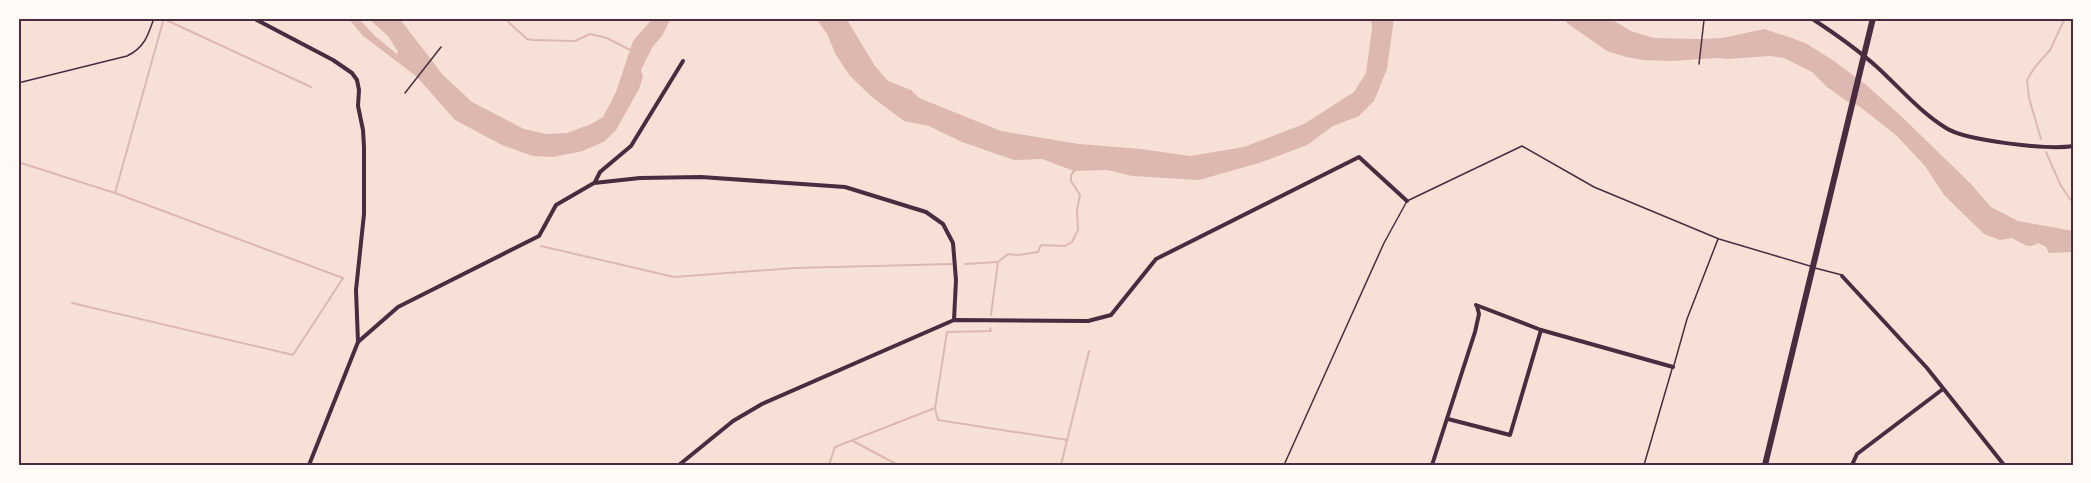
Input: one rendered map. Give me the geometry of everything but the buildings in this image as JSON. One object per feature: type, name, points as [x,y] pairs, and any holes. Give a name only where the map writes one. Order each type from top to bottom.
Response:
[{"type":"highway","points":[[1765,465],[1873,18]]},
{"type":"street","points":[[253,18],[333,60],[352,73],[357,80],[364,147],[364,214],[356,290],[358,342],[309,465]]},
{"type":"street","points":[[1811,18],[1841,38],[1948,130],[2013,145],[2073,146]]},
{"type":"street","points":[[594,183],[600,172],[631,146],[683,61]]},
{"type":"street","points":[[679,465],[733,422],[762,404],[954,320],[1088,321],[1111,315],[1156,260],[1359,157],[1407,201]]},
{"type":"street","points":[[358,342],[398,307],[539,236],[556,205],[594,183],[640,177],[701,177],[845,187],[926,212],[944,224],[953,243],[957,280],[954,320]]},
{"type":"street","points":[[1842,276],[1927,369],[2004,465]]},
{"type":"street","points":[[1432,465],[1475,332],[1479,314],[1476,305],[1541,330],[1673,367]]},
{"type":"street","points":[[1448,419],[1510,435],[1541,330]]},
{"type":"street","points":[[1852,465],[1857,454],[1943,389]]},
{"type":"lane","points":[[18,83],[127,56],[139,50],[143,45],[154,18]]},
{"type":"lane","points":[[1284,465],[1384,243],[1407,201],[1522,146],[1585,183],[1719,238],[1842,276]]},
{"type":"lane","points":[[1644,465],[1687,319],[1719,238]]},
{"type":"path","points":[[1699,64],[1704,20]]},
{"type":"path","points":[[405,93],[441,47]]},
{"type":"shaded area","points":[[348,18],[358,18],[397,54],[388,36],[368,18],[399,18],[443,75],[472,102],[524,129],[546,134],[567,133],[603,117],[616,92],[633,41],[653,18],[671,18],[641,70],[643,77],[639,89],[616,130],[605,141],[583,151],[553,157],[533,156],[502,145],[455,120],[416,76],[363,36]]},
{"type":"shaded area","points":[[816,18],[846,18],[875,66],[888,81],[911,90],[919,98],[1001,131],[1079,144],[1190,156],[1244,147],[1304,124],[1354,92],[1366,73],[1372,28],[1371,18],[1394,18],[1387,69],[1374,101],[1359,116],[1333,126],[1307,145],[1259,163],[1199,180],[1132,176],[1107,170],[1074,171],[1042,159],[1014,160],[962,142],[929,126],[904,121],[872,97],[850,76]]},
{"type":"shaded area","points":[[1565,18],[1609,18],[1631,31],[1654,38],[1722,38],[1764,29],[1807,44],[1865,84],[1900,115],[1971,184],[1991,207],[2018,221],[2073,231],[2073,252],[2049,253],[2046,247],[2038,243],[2027,246],[2012,238],[2000,240],[1984,234],[1944,195],[1925,166],[1897,136],[1859,106],[1845,100],[1827,87],[1812,72],[1784,58],[1770,56],[1672,61],[1626,57],[1607,51],[1567,23]]},
{"type":"waterway","points":[[18,162],[115,193],[164,18]]},
{"type":"waterway","points":[[504,18],[527,39],[575,41],[590,34],[607,38],[632,51]]},
{"type":"waterway","points":[[2041,139],[2029,98],[2027,80],[2050,50],[2065,18]]},
{"type":"waterway","points":[[164,19],[311,87]]},
{"type":"waterway","points":[[2046,152],[2061,186],[2073,203]]},
{"type":"waterway","points":[[991,315],[998,262],[1008,254],[1038,252],[1041,245],[1065,246],[1072,242],[1078,230],[1077,210],[1080,195],[1071,181],[1071,175],[1076,169]]},
{"type":"waterway","points":[[72,303],[293,355],[343,278],[115,193]]},
{"type":"waterway","points":[[541,246],[674,277],[794,268],[952,264]]},
{"type":"waterway","points":[[965,264],[998,262]]},
{"type":"waterway","points":[[829,465],[835,447],[935,408],[947,332],[991,331],[990,328]]},
{"type":"waterway","points":[[1061,465],[1089,351]]},
{"type":"waterway","points":[[935,408],[938,420],[1067,440]]},
{"type":"waterway","points":[[853,441],[898,465]]}]
